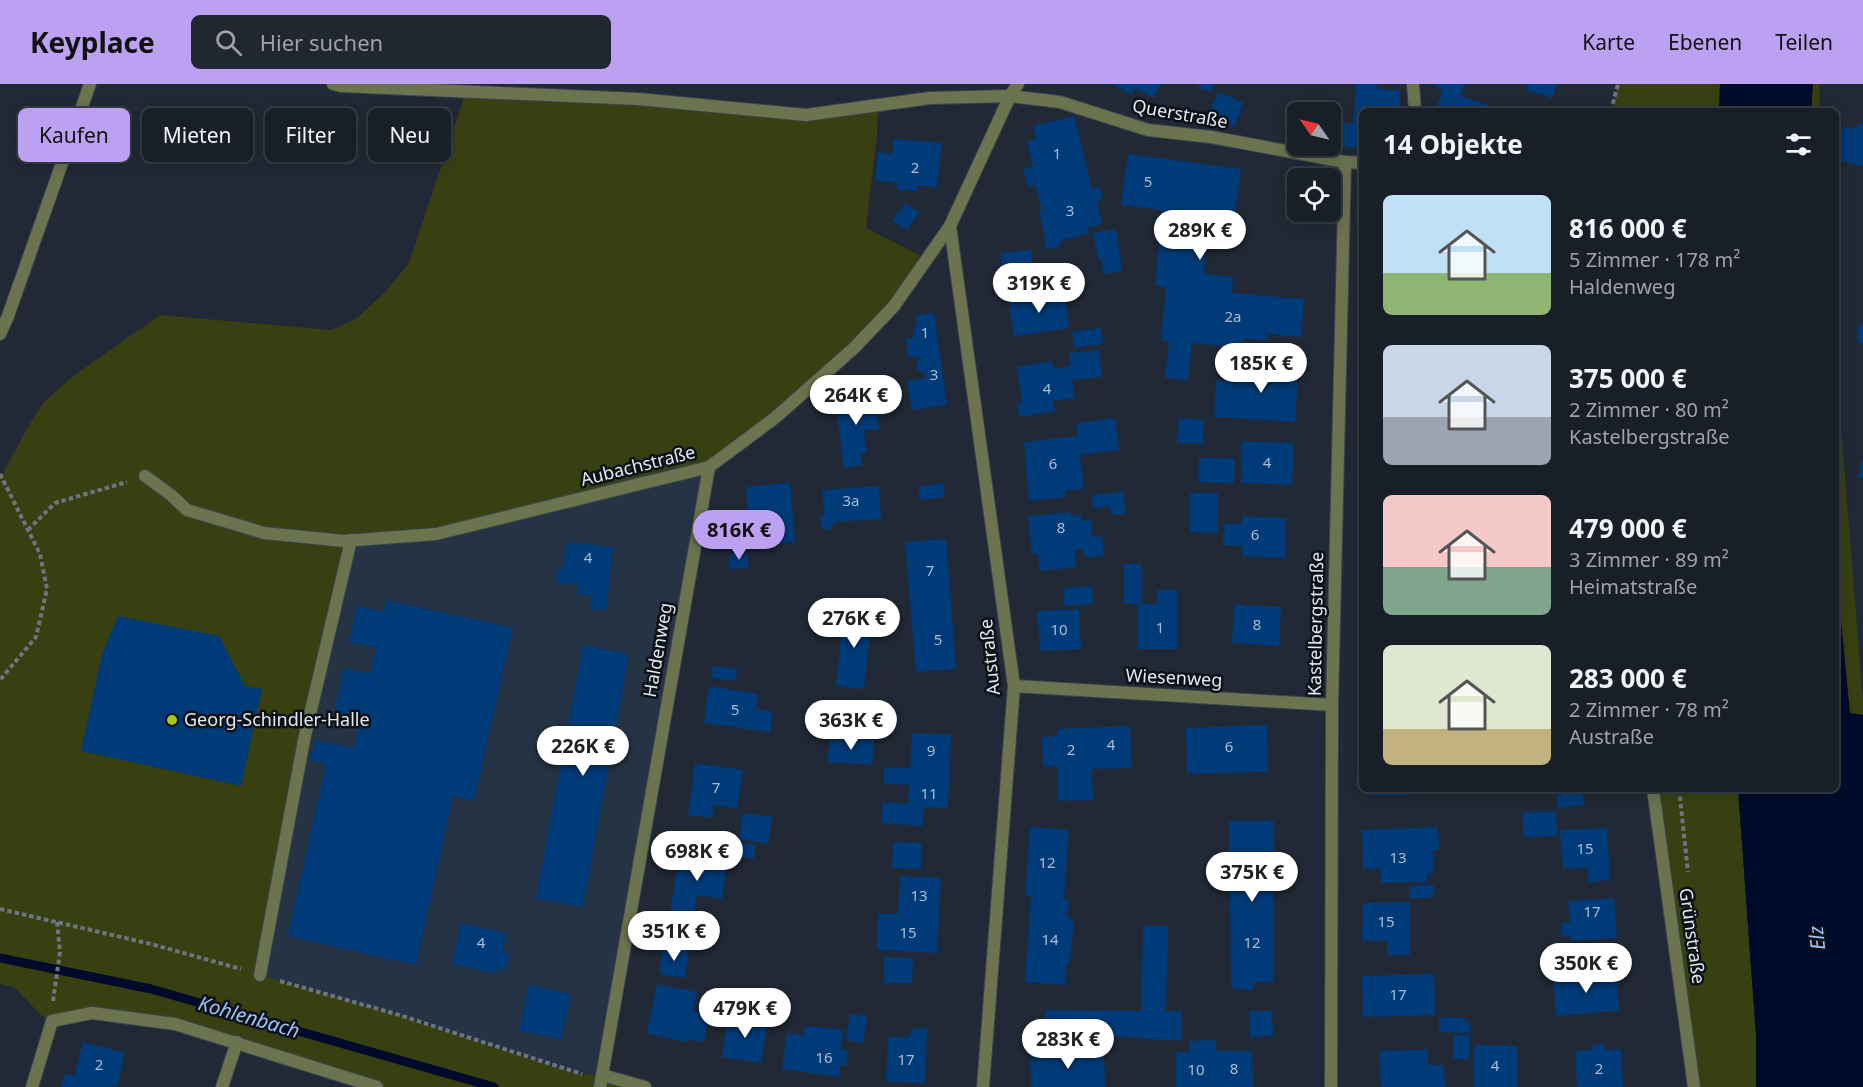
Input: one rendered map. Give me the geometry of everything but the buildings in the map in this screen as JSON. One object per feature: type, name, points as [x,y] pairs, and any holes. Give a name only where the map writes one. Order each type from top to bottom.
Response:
[{"type":"street","points":[[0,334],[90,84]]},
{"type":"street","name":"Querstraße","points":[[333,84],[638,99],[806,115],[930,98],[1010,96],[1060,102],[1148,130],[1211,137],[1345,162]]},
{"type":"street","name":"Aubachstraße","points":[[145,477],[188,510],[264,533],[351,540],[436,534],[709,467],[776,417],[854,348],[894,306],[950,226],[1010,96],[1018,84]]},
{"type":"street","points":[[1413,84],[1415,108]]},
{"type":"street","points":[[1345,162],[1359,163]]},
{"type":"street","name":"Kastelbergstraße","points":[[1331,1087],[1332,705],[1345,162]]},
{"type":"street","name":"Austraße","points":[[950,226],[1014,686],[983,1087]]},
{"type":"street","name":"Haldenweg","points":[[601,1081],[709,467]]},
{"type":"street","points":[[260,975],[304,740],[351,540]]},
{"type":"street","name":"Wiesenweg","points":[[1014,686],[1332,705]]},
{"type":"street","name":"Grünstraße","points":[[1653,792],[1694,1087]]},
{"type":"street","points":[[32,1087],[52,1021],[92,1013],[175,1024],[377,1087]]},
{"type":"street","points":[[222,1087],[237,1042]]},
{"type":"street","points":[[601,1081],[645,1087]]},
{"type":"path","points":[[1612,108],[1618,84]]},
{"type":"path","points":[[0,474],[40,554],[47,589],[36,637],[0,680]]},
{"type":"path","points":[[28,530],[55,503],[145,477]]},
{"type":"path","points":[[0,909],[151,944],[260,975],[396,1014],[601,1081]]},
{"type":"path","points":[[53,993],[60,952],[57,921]]},
{"type":"shaded area","points":[[709,467],[602,1075],[577,1074],[396,1014],[260,975],[344,541]]},
{"type":"green space","points":[[1618,84],[1720,84],[1719,108],[1612,108]]},
{"type":"green space","points":[[1813,84],[1819,84],[1820,108],[1811,108]]},
{"type":"green space","points":[[466,92],[806,115],[878,105],[877,135],[866,228],[927,259],[854,348],[709,467],[436,534],[343,541],[260,975],[396,1014],[577,1074],[602,1075],[645,1087],[377,1087],[237,1042],[92,1013],[52,1021],[41,1015],[14,987],[0,984],[0,474],[2,475],[43,403],[72,377],[160,315],[331,330],[356,319],[384,293],[409,263],[443,162],[451,162],[451,137]]},
{"type":"green space","points":[[1839,402],[1863,701],[1863,715],[1850,713],[1839,601]]},
{"type":"green space","points":[[1653,792],[1738,792],[1756,1036],[1756,1087],[1694,1087]]},
{"type":"water","points":[[1720,84],[1813,84],[1811,108],[1719,108]]},
{"type":"water","name":"Elz","points":[[1839,601],[1850,713],[1863,715],[1863,1087],[1756,1087],[1756,1036],[1738,792],[1839,792]]},
{"type":"waterway","name":"Kohlenbach","points":[[0,958],[151,989],[494,1087]]},
{"type":"place","name":"Georg-Schindler-Halle","points":[[172,720]]}]
